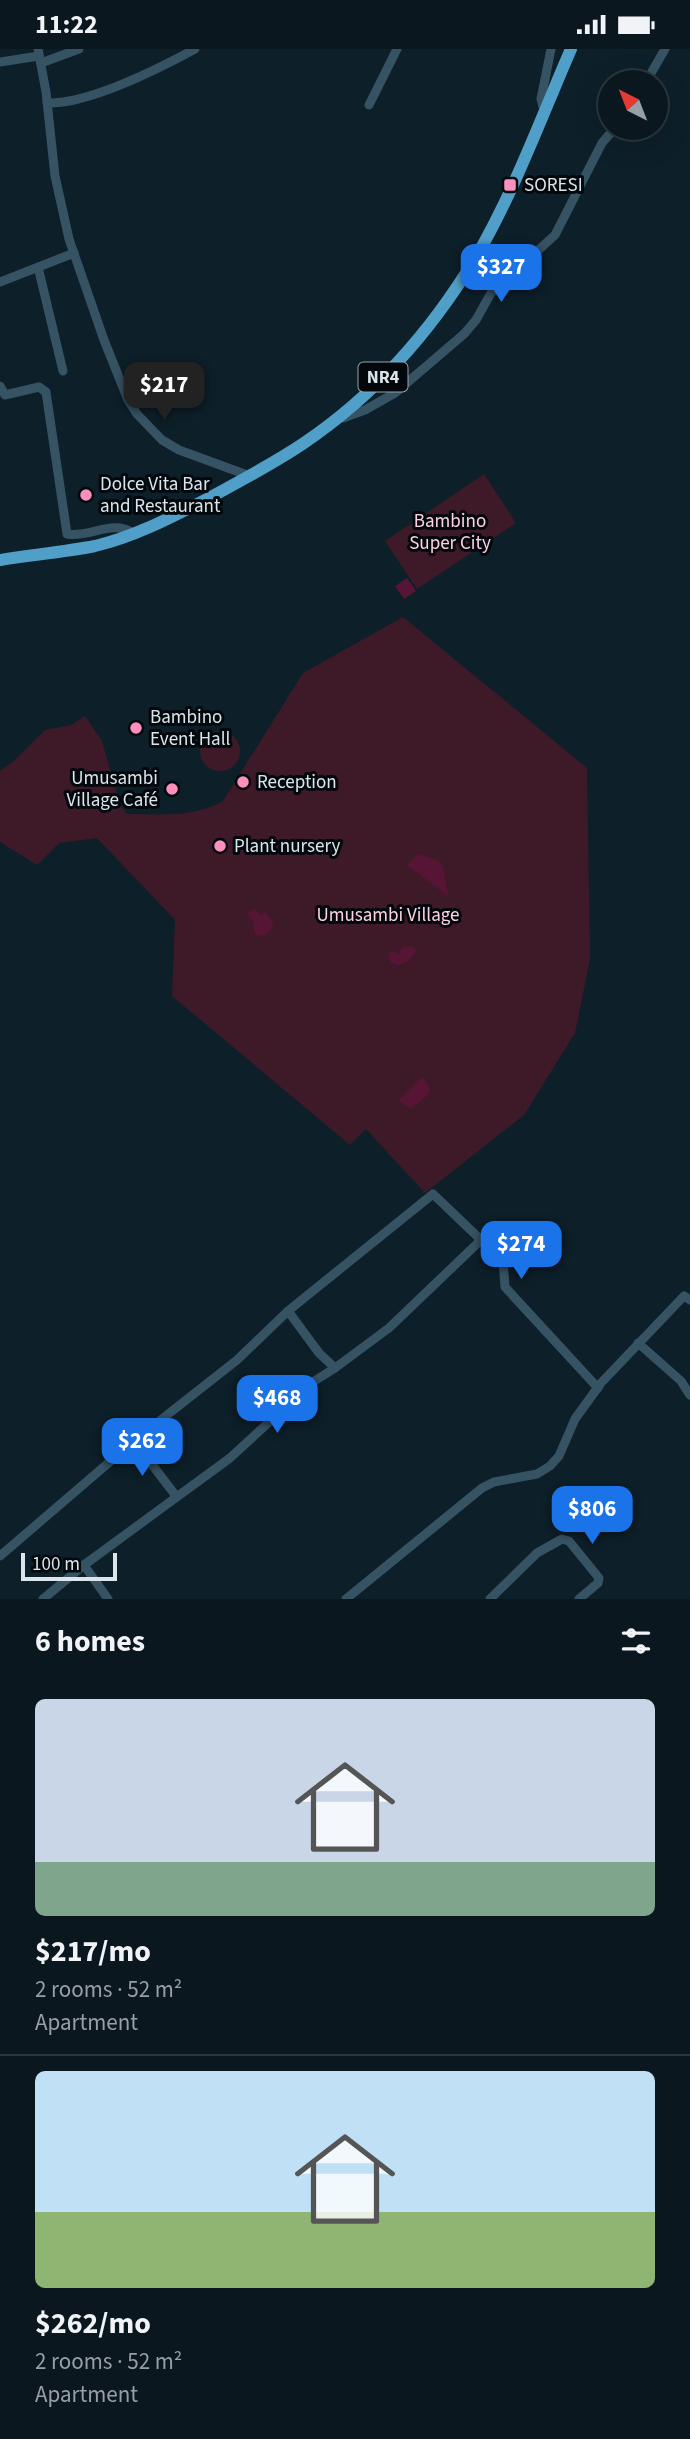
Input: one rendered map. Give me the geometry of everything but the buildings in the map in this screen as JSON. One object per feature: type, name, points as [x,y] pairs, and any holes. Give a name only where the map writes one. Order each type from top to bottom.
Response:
[{"type":"highway","name":"NR4","points":[[0,560],[95,546],[183,511],[305,443],[369,392],[417,341],[477,254],[514,182],[571,49]]},
{"type":"highway","name":"NR4","points":[[0,552],[52,552]]},
{"type":"street","points":[[0,62],[79,49]]},
{"type":"street","points":[[47,103],[72,101],[89,95],[195,49]]},
{"type":"street","points":[[369,105],[397,49]]},
{"type":"street","points":[[653,70],[665,49]]},
{"type":"street","points":[[544,111],[541,99],[549,50]]},
{"type":"street","points":[[39,56],[55,176],[74,253],[128,400],[137,414],[162,440],[179,450],[250,476]]},
{"type":"street","points":[[335,421],[365,410],[395,393],[464,334],[476,320],[491,293],[555,235],[605,140]]},
{"type":"street","points":[[0,282],[74,253]]},
{"type":"street","points":[[38,267],[63,371]]},
{"type":"street","points":[[0,386],[5,395],[39,387],[46,392],[67,534],[77,535],[113,527],[126,528],[133,533]]},
{"type":"street","points":[[0,1556],[134,1441],[237,1360],[288,1311],[433,1194],[505,1263],[505,1287],[598,1388]]},
{"type":"street","points":[[43,1599],[84,1565],[230,1458],[300,1390],[335,1368],[388,1328],[482,1239]]},
{"type":"street","points":[[346,1599],[482,1488],[494,1482],[537,1474],[550,1467],[559,1456],[575,1419],[598,1388],[684,1296],[690,1300]]},
{"type":"street","points":[[288,1311],[319,1353],[335,1368]]},
{"type":"street","points":[[638,1343],[681,1381],[690,1395]]},
{"type":"street","points":[[134,1441],[176,1496]]},
{"type":"street","points":[[489,1599],[537,1553],[562,1539],[569,1541],[598,1578],[598,1583],[579,1599]]},
{"type":"street","points":[[84,1565],[108,1599]]},
{"type":"green space","name":"Bambino Super City","points":[[484,474],[516,523],[417,589],[385,541]]},
{"type":"green space","name":"Umusambi Village","points":[[403,617],[587,768],[590,959],[575,1033],[524,1115],[425,1193],[366,1129],[350,1145],[172,996],[175,920],[97,838],[59,843],[37,865],[0,842],[0,771],[45,730],[71,725],[85,716],[102,741],[120,805],[127,814],[176,814],[200,810],[223,801],[303,673]]},
{"type":"green space","points":[[220,731],[234,737],[240,751],[234,765],[220,771],[206,765],[200,751],[206,737]]},
{"type":"shaded area","points":[[407,578],[416,591],[404,599],[395,586]]},
{"type":"shaded area","points":[[418,854],[436,860],[443,866],[448,896],[407,865]]},
{"type":"shaded area","points":[[254,909],[261,915],[265,912],[274,925],[266,935],[257,936],[254,932],[254,923],[247,913]]},
{"type":"shaded area","points":[[412,946],[416,951],[403,964],[395,965],[388,958],[390,952],[394,951],[398,955],[403,947]]},
{"type":"shaded area","points":[[422,1077],[430,1088],[428,1095],[411,1109],[398,1101]]},
{"type":"place","name":"SORESI","points":[[510,185]]},
{"type":"place","name":"Dolce Vita Bar and Restaurant","points":[[86,495]]},
{"type":"place","name":"Bambino Event Hall","points":[[136,728]]},
{"type":"place","name":"Reception","points":[[243,782]]},
{"type":"place","name":"Umusambi Village Café","points":[[172,789]]},
{"type":"place","name":"Plant nursery","points":[[220,846]]}]
